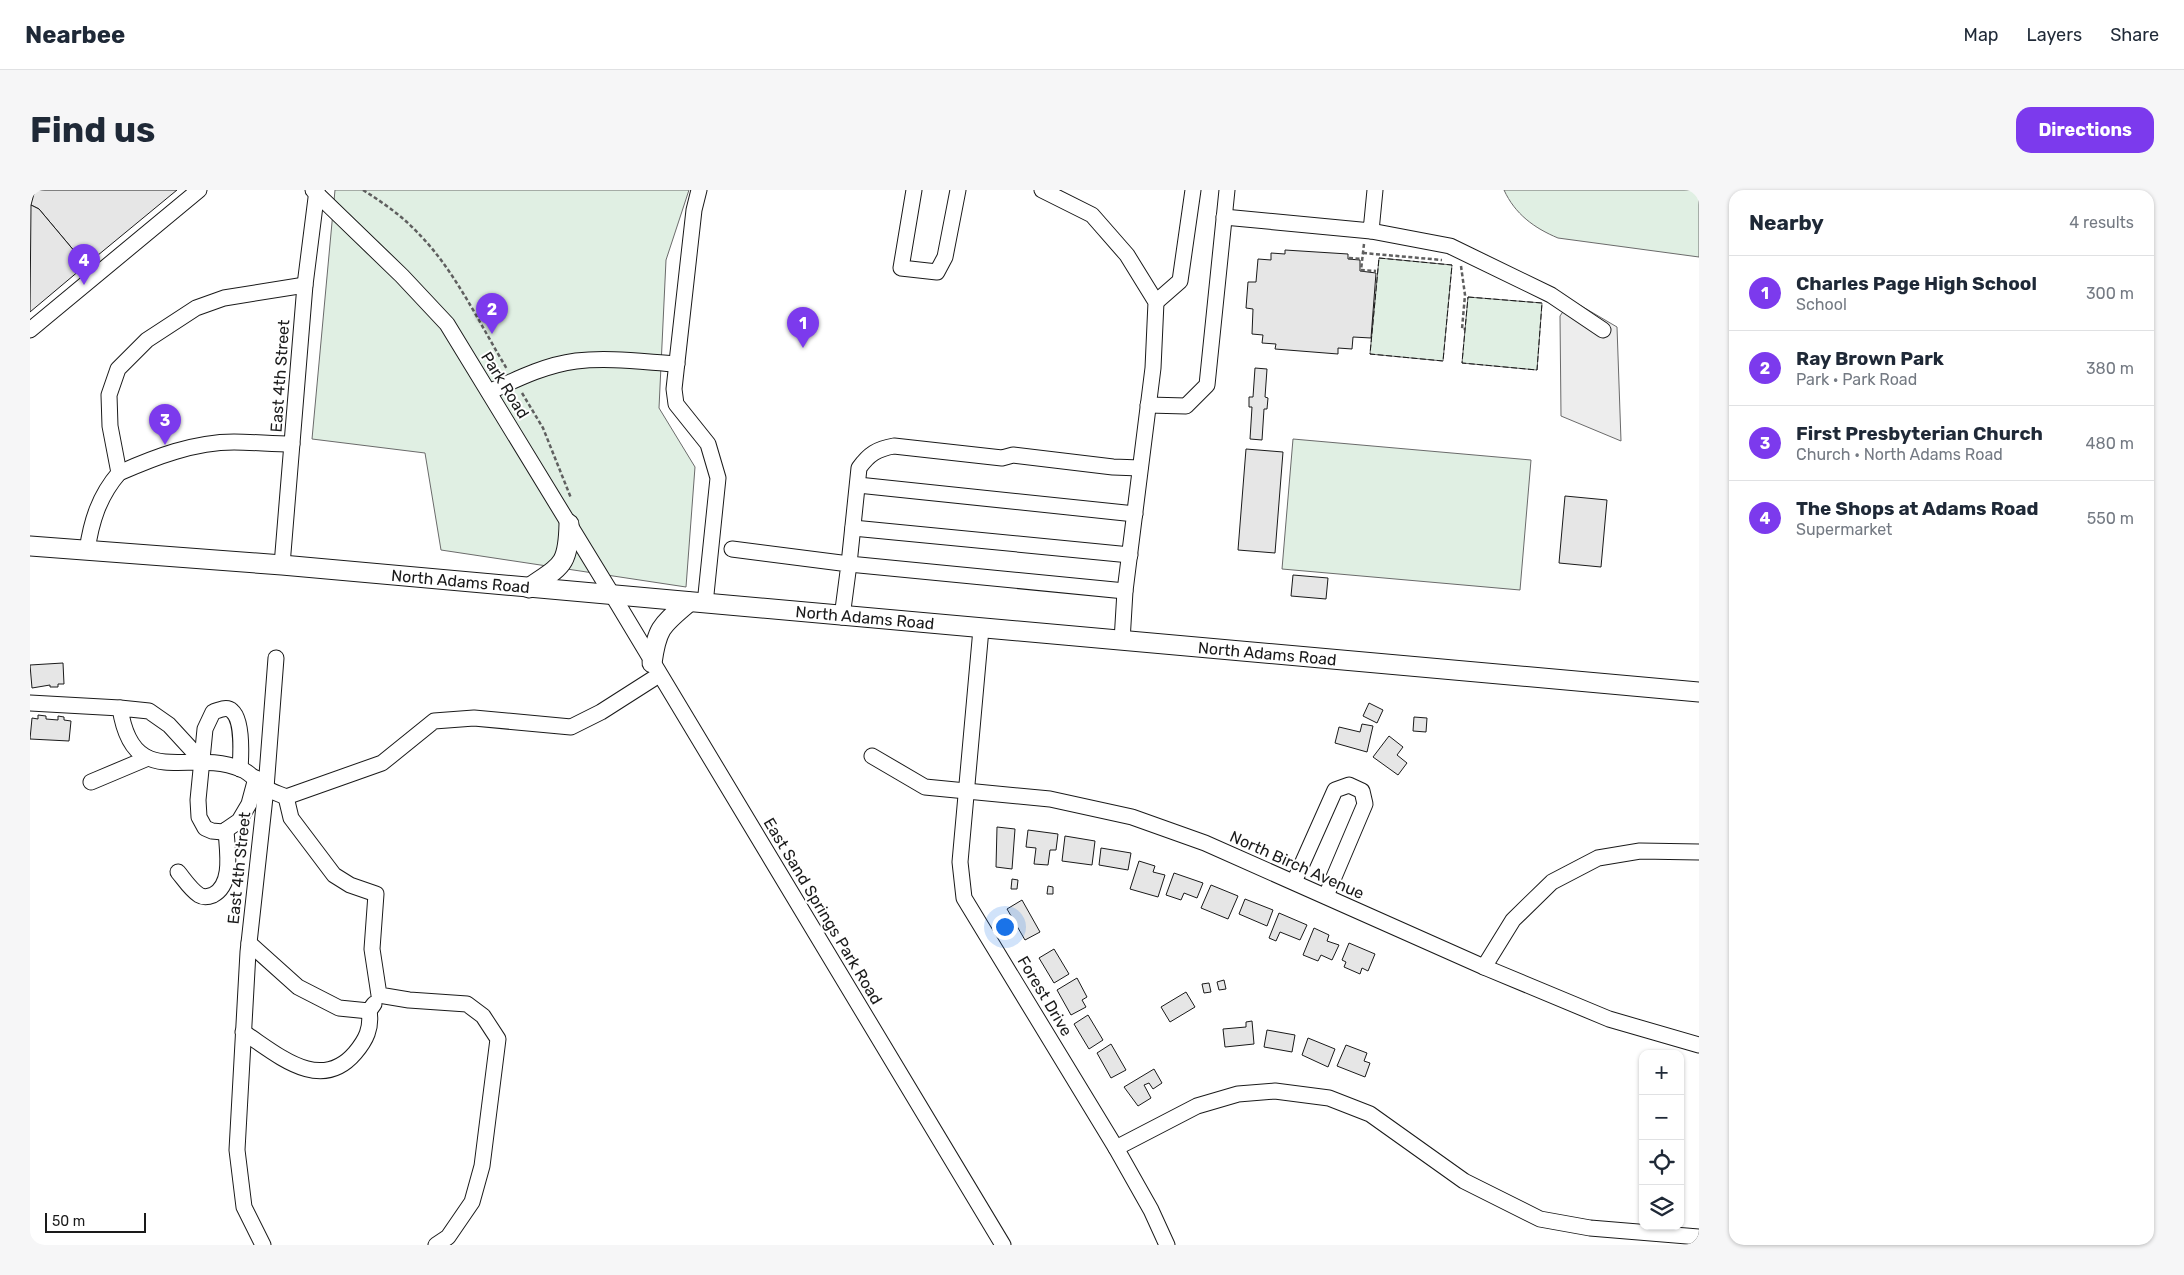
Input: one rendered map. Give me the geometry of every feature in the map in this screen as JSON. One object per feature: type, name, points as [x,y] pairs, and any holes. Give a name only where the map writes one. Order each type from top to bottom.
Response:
[{"type":"main road","points":[[529,588],[562,563],[569,549],[569,524]]},
{"type":"main road","name":"North Adams Road","points":[[30,546],[282,565],[842,617],[1699,692]]},
{"type":"main road","points":[[656,669],[655,640],[660,630],[697,603]]},
{"type":"street","points":[[30,330],[199,190]]},
{"type":"street","points":[[697,603],[718,478],[708,444],[676,404],[674,389],[694,210],[699,190]]},
{"type":"street","points":[[914,190],[901,268],[937,272],[945,257],[958,190]]},
{"type":"street","points":[[1042,190],[1092,216],[1127,255],[1156,302],[1153,368],[1125,590],[1122,641]]},
{"type":"street","points":[[1156,302],[1180,281],[1193,190]]},
{"type":"street","points":[[1148,405],[1186,406],[1207,385],[1227,190]]},
{"type":"street","points":[[1368,231],[1375,190]]},
{"type":"street","name":"East 4th Street","points":[[282,565],[304,285],[316,191]]},
{"type":"street","name":"Park Road","points":[[316,191],[402,276],[446,324],[613,596]]},
{"type":"street","points":[[1224,217],[1368,231],[1450,246],[1551,295],[1603,330]]},
{"type":"street","points":[[119,474],[110,426],[109,395],[118,369],[147,340],[196,308],[224,298],[304,285]]},
{"type":"street","points":[[489,392],[535,371],[576,361],[677,364]]},
{"type":"street","points":[[87,551],[94,517],[108,486],[119,474],[157,456],[204,445],[233,442],[292,444]]},
{"type":"street","points":[[842,617],[859,468],[868,456],[879,448],[894,446],[1002,458],[1013,455],[1140,468]]},
{"type":"street","points":[[858,485],[1135,514]]},
{"type":"street","points":[[853,528],[1130,555]]},
{"type":"street","points":[[732,549],[849,564],[1125,590]]},
{"type":"street","name":"East Sand Springs Park Road","points":[[613,596],[1003,1245]]},
{"type":"street","name":"Forest Drive","points":[[981,629],[960,862],[964,898],[1116,1148],[1151,1210],[1167,1245]]},
{"type":"street","points":[[240,768],[239,724],[232,710],[226,708],[213,712],[207,720],[198,800],[199,817],[205,828],[212,832],[226,830],[240,821],[261,783],[276,658]]},
{"type":"street","points":[[286,797],[382,763],[434,721],[474,718],[571,727],[601,712],[656,669]]},
{"type":"street","points":[[30,703],[149,711],[169,725],[203,762]]},
{"type":"street","points":[[120,708],[123,729],[131,744],[148,758],[164,763],[203,762],[240,768],[286,797],[291,818],[334,875],[350,885],[376,894],[372,949],[380,995],[369,1011],[371,1025],[362,1045],[345,1064],[317,1072],[297,1066],[243,1032]]},
{"type":"street","name":"North Birch Avenue","points":[[872,756],[925,787],[1050,800],[1132,817],[1205,843],[1484,967],[1609,1019],[1699,1045]]},
{"type":"street","points":[[91,782],[148,758]]},
{"type":"street","name":"East 4th Street","points":[[261,783],[248,948],[237,1150],[244,1208],[263,1245]]},
{"type":"street","points":[[1294,882],[1335,790],[1349,785],[1362,791],[1365,804],[1326,896]]},
{"type":"street","points":[[178,872],[200,896],[207,897],[218,892],[224,884],[228,868],[226,830]]},
{"type":"street","points":[[1484,967],[1513,920],[1552,882],[1598,858],[1640,850],[1699,852]]},
{"type":"street","points":[[248,948],[298,987],[339,1008],[369,1011]]},
{"type":"street","points":[[380,995],[409,1000],[467,1004],[482,1016],[498,1039],[482,1166],[472,1202],[448,1237],[436,1245]]},
{"type":"street","points":[[1116,1148],[1197,1106],[1238,1094],[1275,1091],[1328,1098],[1370,1114],[1464,1181],[1540,1219],[1590,1228],[1699,1237]]},
{"type":"path","points":[[1368,231],[1361,270],[1376,271]]},
{"type":"path","points":[[1363,253],[1451,261]]},
{"type":"path","points":[[1349,258],[1362,259]]},
{"type":"path","points":[[1461,262],[1465,295],[1462,329],[1465,329]]},
{"type":"green space","points":[[335,190],[689,190],[666,260],[659,408],[695,467],[686,587],[441,550],[425,453],[312,439]]},
{"type":"green space","points":[[1504,190],[1699,190],[1699,257],[1558,238],[1541,230],[1526,219],[1508,199]]},
{"type":"green space","points":[[1379,258],[1452,265],[1443,361],[1370,354]]},
{"type":"green space","points":[[1468,297],[1542,303],[1537,370],[1462,363]]},
{"type":"green space","points":[[1293,439],[1531,460],[1520,590],[1282,569]]},
{"type":"shaded area","points":[[1571,300],[1617,327],[1621,441],[1561,416],[1560,316]]},
{"type":"building","points":[[35,190],[177,190],[86,265],[39,209],[31,205]]},
{"type":"building","points":[[31,205],[39,209],[86,265],[30,312]]},
{"type":"building","points":[[1285,250],[1348,254],[1348,259],[1360,260],[1360,271],[1376,273],[1371,338],[1353,337],[1352,349],[1338,348],[1338,354],[1275,349],[1276,344],[1262,343],[1263,335],[1252,334],[1253,309],[1246,308],[1248,282],[1256,282],[1258,259],[1271,260],[1271,253],[1285,254]]},
{"type":"building","points":[[1255,368],[1267,369],[1265,397],[1268,398],[1267,409],[1264,409],[1262,440],[1250,439],[1252,407],[1249,407],[1249,397],[1253,397]]},
{"type":"building","points":[[1246,449],[1283,452],[1275,553],[1238,550]]},
{"type":"building","points":[[1565,496],[1607,500],[1601,567],[1559,563]]},
{"type":"building","points":[[1293,575],[1328,578],[1326,599],[1291,596]]},
{"type":"building","points":[[63,663],[64,684],[58,684],[58,687],[50,687],[50,685],[32,688],[30,665]]},
{"type":"building","points":[[1369,703],[1383,710],[1377,723],[1363,716]]},
{"type":"building","points":[[38,715],[46,716],[46,719],[58,720],[58,716],[64,717],[64,720],[71,721],[69,741],[30,739],[32,718],[38,719]]},
{"type":"building","points":[[1414,717],[1427,718],[1426,732],[1413,731]]},
{"type":"building","points":[[1362,724],[1373,726],[1367,752],[1335,743],[1339,727],[1360,732]]},
{"type":"building","points":[[1389,736],[1403,747],[1397,755],[1407,763],[1398,775],[1373,757]]},
{"type":"building","points":[[997,827],[1015,829],[1012,869],[996,867]]},
{"type":"building","points":[[1028,830],[1058,834],[1056,850],[1050,850],[1048,865],[1034,864],[1036,848],[1026,847]]},
{"type":"building","points":[[1065,836],[1095,841],[1092,865],[1062,861]]},
{"type":"building","points":[[1101,848],[1131,853],[1128,870],[1099,865]]},
{"type":"building","points":[[1139,861],[1155,866],[1153,872],[1165,875],[1158,897],[1130,889]]},
{"type":"building","points":[[1174,873],[1203,883],[1197,898],[1184,893],[1181,900],[1166,895]]},
{"type":"building","points":[[1012,879],[1018,880],[1017,889],[1011,889]]},
{"type":"building","points":[[1211,885],[1238,896],[1228,919],[1201,908]]},
{"type":"building","points":[[1048,886],[1053,887],[1053,894],[1047,894]]},
{"type":"building","points":[[1245,899],[1273,910],[1267,926],[1239,914]]},
{"type":"building","points":[[1022,900],[1040,932],[1025,940],[1007,909]]},
{"type":"building","points":[[1279,913],[1307,925],[1300,940],[1280,932],[1276,941],[1269,938]]},
{"type":"building","points":[[1314,928],[1329,935],[1327,941],[1339,945],[1332,960],[1321,955],[1318,961],[1303,955]]},
{"type":"building","points":[[1349,943],[1375,954],[1368,971],[1362,968],[1360,974],[1344,967],[1346,962],[1342,960]]},
{"type":"building","points":[[1054,949],[1069,974],[1054,983],[1039,958]]},
{"type":"building","points":[[1077,978],[1087,997],[1082,1000],[1086,1007],[1071,1015],[1057,990]]},
{"type":"building","points":[[1224,980],[1226,989],[1219,990],[1217,982]]},
{"type":"building","points":[[1209,983],[1211,992],[1204,993],[1202,984]]},
{"type":"building","points":[[1186,992],[1195,1007],[1170,1022],[1161,1007]]},
{"type":"building","points":[[1088,1015],[1103,1040],[1089,1049],[1074,1024]]},
{"type":"building","points":[[1252,1021],[1254,1044],[1225,1047],[1223,1029],[1246,1027],[1246,1022]]},
{"type":"building","points":[[1267,1030],[1295,1035],[1292,1052],[1264,1047]]},
{"type":"building","points":[[1308,1038],[1335,1049],[1328,1067],[1302,1055]]},
{"type":"building","points":[[1111,1044],[1126,1070],[1111,1078],[1097,1053]]},
{"type":"building","points":[[1346,1045],[1367,1053],[1364,1061],[1370,1063],[1365,1077],[1337,1066]]},
{"type":"building","points":[[1154,1069],[1162,1083],[1153,1089],[1149,1083],[1144,1085],[1151,1098],[1138,1106],[1124,1087]]},
{"type":"fence","points":[[1379,258],[1452,265],[1443,361],[1370,354],[1379,258]]},
{"type":"fence","points":[[1468,297],[1542,303],[1537,370],[1462,363],[1468,297]]},
{"type":"place","name":"The Shops at Adams Road","points":[[84,285]]},
{"type":"place","name":"Ray Brown Park","points":[[492,334]]},
{"type":"place","name":"Charles Page High School","points":[[803,348]]},
{"type":"place","name":"First Presbyterian Church","points":[[165,445]]}]
